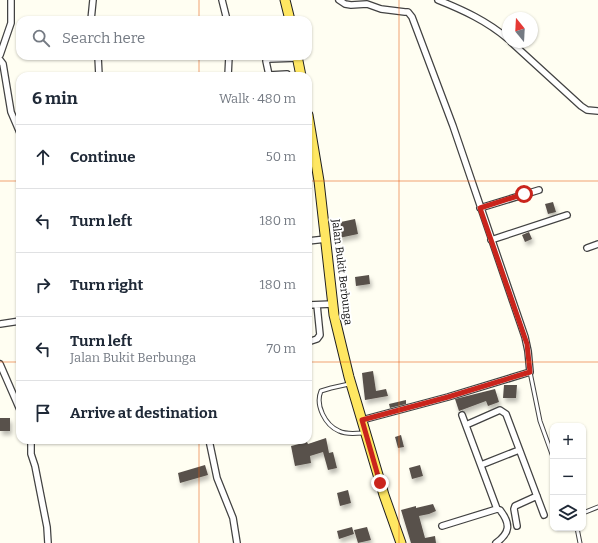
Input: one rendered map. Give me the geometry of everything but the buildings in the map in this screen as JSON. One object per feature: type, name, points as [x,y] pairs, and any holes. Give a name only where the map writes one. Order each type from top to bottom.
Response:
[{"type":"main road","points":[[285,0],[289,16]]},
{"type":"main road","points":[[298,60],[300,72]]},
{"type":"main road","name":"Jalan Bukit Berbunga","points":[[312,158],[326,239],[334,315],[351,384],[400,543]]},
{"type":"street","points":[[0,55],[11,23],[11,0]]},
{"type":"street","points":[[91,16],[93,0]]},
{"type":"street","points":[[222,0],[226,16]]},
{"type":"street","points":[[339,0],[344,4],[367,4],[381,9],[408,12],[412,17],[448,112],[527,344],[530,372],[448,397],[362,420]]},
{"type":"street","points":[[438,0],[458,8],[494,27],[502,34]]},
{"type":"street","points":[[518,48],[581,106],[588,110],[598,111]]},
{"type":"street","points":[[0,60],[3,64],[11,112],[16,120]]},
{"type":"street","points":[[98,60],[99,72]]},
{"type":"street","points":[[228,72],[229,60]]},
{"type":"street","points":[[268,60],[266,61],[268,72]]},
{"type":"street","points":[[480,208],[539,190]]},
{"type":"street","points":[[491,240],[567,215]]},
{"type":"street","points":[[312,241],[326,239]]},
{"type":"street","points":[[587,248],[598,244]]},
{"type":"street","points":[[312,306],[332,304]]},
{"type":"street","points":[[312,341],[317,340],[320,335],[317,305]]},
{"type":"street","points":[[0,324],[16,322]]},
{"type":"street","points":[[0,364],[16,401]]},
{"type":"street","points":[[466,425],[500,410],[506,414],[544,515]]},
{"type":"street","points":[[462,415],[497,509],[503,513],[507,524],[507,532],[505,536],[496,543]]},
{"type":"street","points":[[31,444],[31,454],[35,466],[47,527],[48,543]]},
{"type":"street","points":[[210,444],[217,478],[233,518],[237,543]]},
{"type":"street","points":[[481,465],[519,450]]},
{"type":"street","points":[[517,526],[514,509],[515,506],[537,496]]},
{"type":"street","points":[[442,526],[497,509]]},
{"type":"lane","points":[[530,372],[540,421],[550,449]]},
{"type":"lane","points":[[351,384],[324,389],[321,391],[321,412],[322,415],[338,431],[350,434],[366,433]]},
{"type":"lane","points":[[586,512],[598,507]]},
{"type":"lane","points":[[578,531],[580,543]]},
{"type":"route","points":[[380,483],[362,420],[448,397],[530,372],[527,344],[480,208],[524,194]]}]
